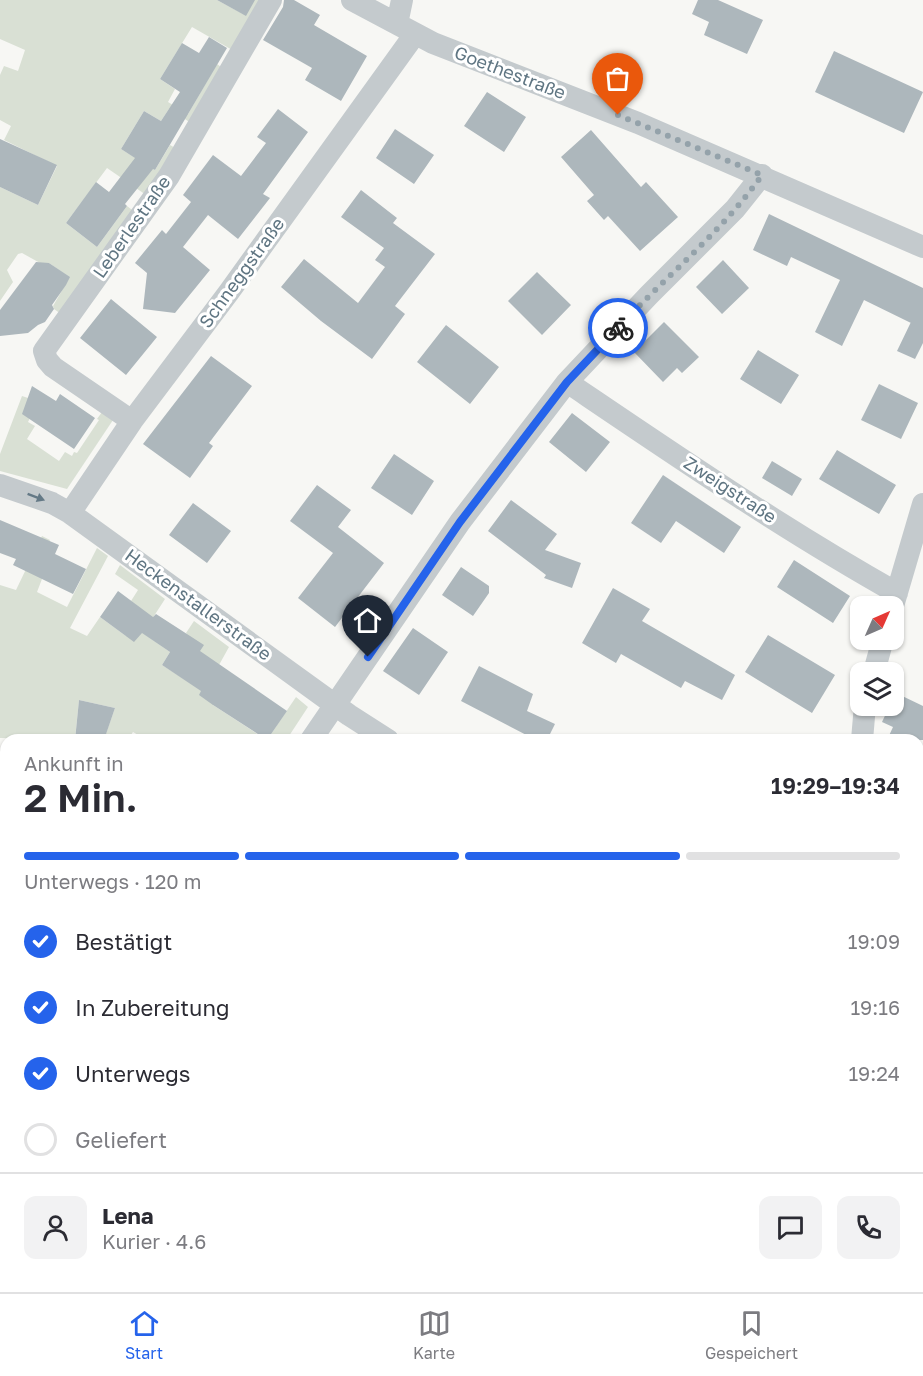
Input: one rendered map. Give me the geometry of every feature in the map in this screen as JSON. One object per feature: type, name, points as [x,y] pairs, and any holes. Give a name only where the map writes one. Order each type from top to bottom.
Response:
[{"type":"street","name":"Leberlestraße","points":[[132,421],[53,367],[44,351],[169,176],[271,0]]},
{"type":"street","name":"Goethestraße","points":[[351,0],[433,43],[638,123],[923,247]]},
{"type":"street","points":[[402,0],[406,29]]},
{"type":"street","name":"Schneggstraße","points":[[70,513],[132,421],[229,292],[406,29]]},
{"type":"street","points":[[315,734],[460,522],[567,382],[735,209],[762,175]]},
{"type":"street","name":"Zweigstraße","points":[[567,382],[890,596]]},
{"type":"street","name":"Heckenstallerstraße","points":[[0,485],[52,503],[70,513],[334,705],[379,734]]},
{"type":"street","points":[[896,596],[923,504]]},
{"type":"street","points":[[863,734],[864,716]]},
{"type":"shaded area","points":[[0,0],[217,0],[243,14],[250,0],[261,0],[234,51],[192,27],[160,79],[175,89],[168,102],[188,114],[217,64],[224,69],[191,123],[169,109],[161,121],[144,111],[121,149],[155,170],[170,145],[177,149],[149,197],[107,168],[66,223],[97,247],[127,206],[136,213],[61,314],[53,306],[68,280],[66,275],[49,263],[40,263],[22,253],[18,254],[7,270],[13,282],[0,301],[0,187],[38,205],[57,166],[4,140],[11,126],[0,120],[0,75],[4,66],[18,71],[25,50],[0,39]]},
{"type":"shaded area","points":[[22,396],[28,398],[32,414],[28,422],[35,426],[27,439],[59,461],[65,452],[72,456],[74,452],[77,453],[102,412],[113,420],[67,489],[0,471],[0,454]]},
{"type":"shaded area","points":[[42,536],[50,540],[41,557],[42,579],[37,592],[67,607],[97,548],[108,556],[70,628],[87,636],[100,617],[126,636],[144,611],[131,601],[138,590],[115,574],[120,565],[165,599],[143,633],[170,652],[162,665],[192,684],[199,653],[186,633],[194,621],[229,647],[219,665],[213,705],[257,734],[136,734],[133,732],[132,734],[106,734],[115,708],[79,700],[76,734],[0,734],[0,585],[16,590]]},
{"type":"shaded area","points":[[296,697],[308,707],[290,734],[271,734]]},
{"type":"building","points":[[217,0],[255,0],[246,16]]},
{"type":"building","points":[[284,0],[294,0],[320,15],[314,25],[367,56],[341,101],[305,80],[312,68],[263,40],[283,7]]},
{"type":"building","points":[[698,0],[718,0],[763,20],[747,54],[704,35],[709,22],[692,14]]},
{"type":"building","points":[[209,37],[227,48],[155,170],[153,169],[125,204],[127,206],[97,247],[66,223],[96,182],[109,192],[135,158],[121,149],[144,111],[161,121],[180,92],[160,79],[182,43],[199,53]]},
{"type":"building","points":[[834,51],[923,92],[904,133],[815,92]]},
{"type":"building","points":[[487,92],[526,117],[504,152],[464,126]]},
{"type":"building","points":[[278,109],[308,132],[263,194],[270,198],[238,239],[208,215],[183,247],[210,270],[175,313],[143,309],[147,273],[135,263],[162,230],[166,234],[191,202],[183,195],[213,155],[241,176],[266,143],[257,137]]},
{"type":"building","points":[[395,129],[434,155],[414,184],[376,158]]},
{"type":"building","points":[[591,130],[641,187],[646,182],[678,217],[640,251],[608,216],[604,220],[587,201],[594,195],[561,157]]},
{"type":"building","points":[[0,139],[57,165],[38,205],[0,187]]},
{"type":"building","points":[[361,190],[397,218],[393,223],[435,254],[395,306],[405,314],[372,359],[321,321],[281,287],[304,259],[358,303],[385,267],[375,260],[384,248],[341,217]]},
{"type":"building","points":[[769,214],[923,288],[923,297],[911,323],[864,300],[842,346],[815,332],[840,280],[791,257],[787,266],[753,250]]},
{"type":"building","points":[[723,260],[749,288],[722,314],[696,287]]},
{"type":"building","points":[[36,262],[49,263],[70,277],[52,305],[54,309],[45,322],[28,333],[0,336],[0,310]]},
{"type":"building","points":[[537,272],[571,305],[542,335],[508,301]]},
{"type":"building","points":[[923,297],[923,343],[915,359],[897,351]]},
{"type":"building","points":[[111,299],[157,337],[126,375],[80,338]]},
{"type":"building","points":[[664,322],[699,357],[682,373],[677,368],[663,382],[634,352]]},
{"type":"building","points":[[446,325],[499,367],[470,404],[417,362]]},
{"type":"building","points":[[758,350],[799,375],[781,404],[740,379]]},
{"type":"building","points":[[211,356],[252,386],[209,443],[213,446],[190,478],[143,444]]},
{"type":"building","points":[[879,384],[918,403],[901,439],[861,420]]},
{"type":"building","points":[[32,386],[56,401],[60,394],[95,418],[74,449],[22,414]]},
{"type":"building","points":[[572,413],[610,442],[586,472],[549,442]]},
{"type":"building","points":[[837,450],[896,485],[879,514],[819,479]]},
{"type":"building","points":[[394,454],[434,481],[412,515],[371,488]]},
{"type":"building","points":[[772,461],[802,479],[792,496],[762,478]]},
{"type":"building","points":[[663,475],[741,527],[724,553],[676,521],[661,543],[631,523]]},
{"type":"building","points":[[317,485],[351,510],[338,527],[384,563],[335,627],[298,598],[333,553],[290,521]]},
{"type":"building","points":[[511,500],[557,534],[545,550],[581,563],[572,588],[544,578],[546,575],[488,531]]},
{"type":"building","points":[[193,503],[231,531],[207,563],[169,535]]},
{"type":"building","points":[[0,520],[59,545],[55,554],[86,569],[73,594],[13,565],[16,559],[0,553]]},
{"type":"building","points":[[794,560],[850,596],[833,623],[777,587]]},
{"type":"building","points":[[461,567],[489,586],[489,593],[473,616],[442,595]]},
{"type":"building","points":[[613,588],[650,609],[642,621],[735,675],[722,700],[685,681],[681,688],[621,654],[616,663],[582,643]]},
{"type":"building","points":[[118,591],[153,617],[156,614],[204,645],[200,651],[287,711],[271,734],[258,734],[199,695],[201,691],[162,665],[170,652],[142,633],[134,642],[100,617]]},
{"type":"building","points":[[413,628],[448,652],[419,695],[383,671]]},
{"type":"building","points":[[768,635],[835,675],[812,713],[745,672]]},
{"type":"building","points":[[479,666],[533,694],[527,711],[555,724],[550,734],[524,734],[461,701]]},
{"type":"building","points":[[904,697],[923,706],[923,734],[890,734],[893,727],[882,722],[885,716],[904,716]]},
{"type":"building","points":[[79,700],[115,708],[106,734],[76,734]]},
{"type":"way so far","points":[[618,115],[762,175],[752,191],[716,230],[618,328]]},
{"type":"route","points":[[368,657],[460,522],[567,382],[618,328]]}]
